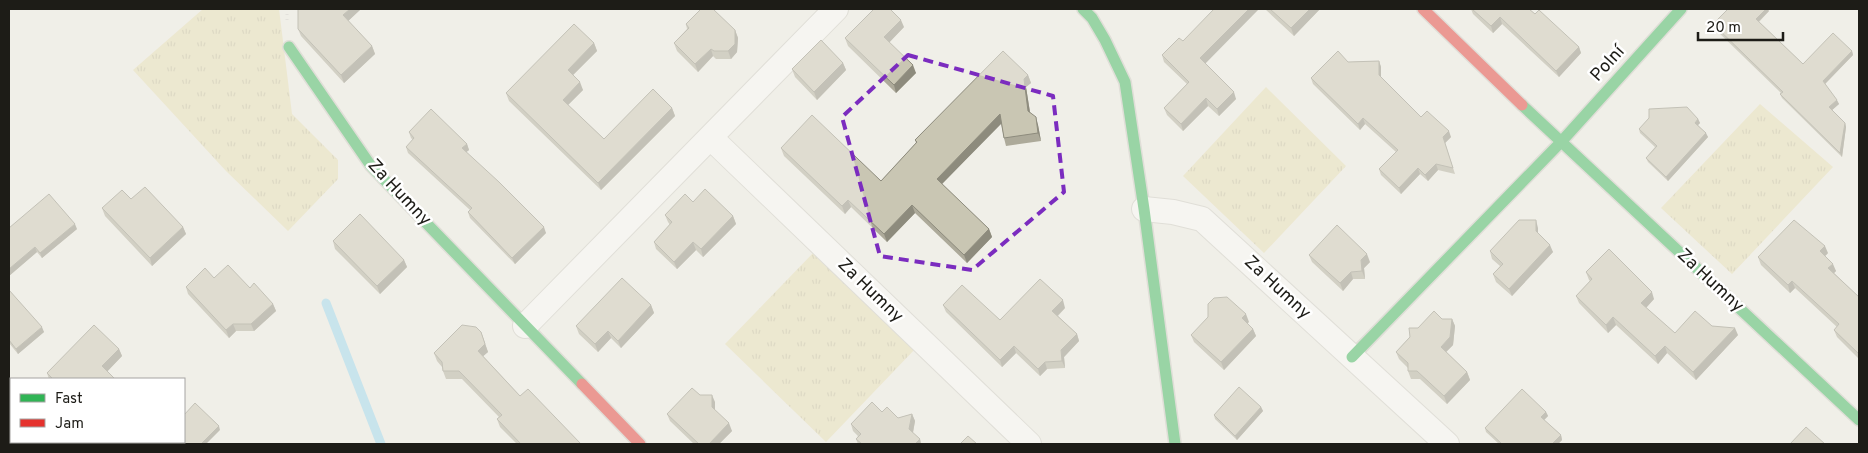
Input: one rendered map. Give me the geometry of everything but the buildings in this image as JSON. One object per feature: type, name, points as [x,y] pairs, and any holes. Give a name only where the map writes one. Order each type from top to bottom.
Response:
[{"type":"street","points":[[525,326],[836,9]]},
{"type":"street","points":[[1083,9],[1092,18],[1106,40],[1125,82],[1175,444]]},
{"type":"street","name":"Za Humny","points":[[1422,9],[1561,142],[1859,420]]},
{"type":"street","name":"Polní","points":[[1561,142],[1681,9]]},
{"type":"street","name":"Za Humny","points":[[288,47],[371,166],[640,444]]},
{"type":"street","name":"Za Humny","points":[[711,138],[1029,444]]},
{"type":"street","points":[[1352,357],[1561,142]]},
{"type":"street","name":"Za Humny","points":[[1144,209],[1173,212],[1202,219],[1448,444]]},
{"type":"highlighted area","points":[[908,55],[1053,96],[1064,192],[972,270],[880,256],[842,117]]},
{"type":"green space","points":[[203,9],[279,9],[292,114],[338,160],[338,179],[288,231],[226,171],[133,70]]},
{"type":"green space","points":[[1266,87],[1346,166],[1264,253],[1183,176]]},
{"type":"green space","points":[[1760,104],[1833,167],[1732,274],[1661,208]]},
{"type":"green space","points":[[815,251],[916,348],[826,442],[725,344]]},
{"type":"waterway","points":[[326,303],[381,444]]},
{"type":"traffic: fast","points":[[1083,9],[1092,18],[1105,40],[1125,82],[1175,444]]},
{"type":"traffic: fast","points":[[1352,357],[1561,142],[1681,9]]},
{"type":"traffic: fast","points":[[289,47],[371,166],[582,384]]},
{"type":"traffic: fast","points":[[1522,105],[1859,420]]},
{"type":"traffic: jam","points":[[1423,9],[1522,105]]},
{"type":"traffic: jam","points":[[582,384],[640,444]]}]
